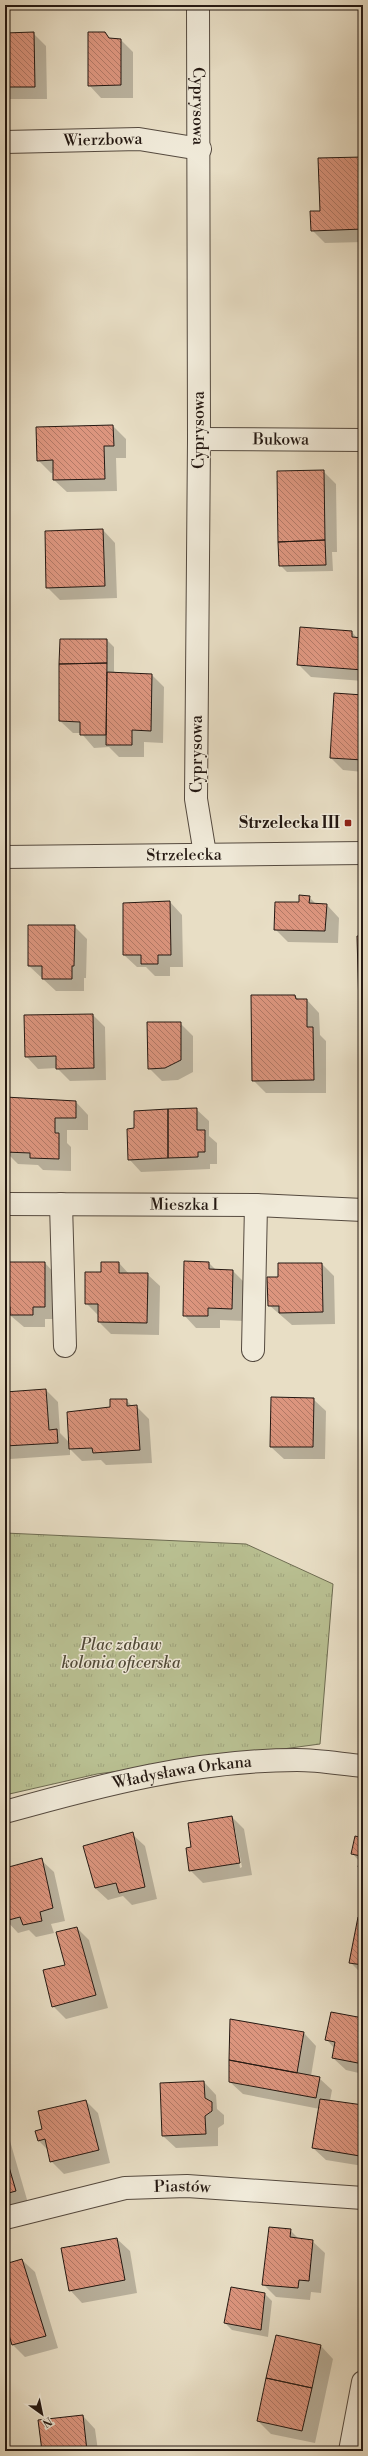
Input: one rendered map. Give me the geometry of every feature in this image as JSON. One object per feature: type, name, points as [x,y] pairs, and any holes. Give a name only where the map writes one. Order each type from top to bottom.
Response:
[{"type":"street","name":"Cyprysowa","points":[[198,5],[200,149],[196,799],[205,854]]},
{"type":"street","name":"Wierzbowa","points":[[5,142],[139,139],[200,149]]},
{"type":"street","name":"Bukowa","points":[[199,439],[363,440]]},
{"type":"street","name":"Strzelecka","points":[[5,857],[363,853]]},
{"type":"street","name":"Mieszka I","points":[[5,1204],[256,1205],[363,1210]]},
{"type":"street","points":[[61,1204],[65,1346]]},
{"type":"street","points":[[253,1350],[256,1205]]},
{"type":"street","name":"Władysława Orkana","points":[[5,1812],[143,1776],[216,1764],[297,1760],[363,1766]]},
{"type":"street","name":"Piastów","points":[[5,2218],[125,2188],[186,2186],[363,2198]]},
{"type":"street","points":[[350,2451],[363,2382]]},
{"type":"green space","name":"Plac zabaw kolonia oficerska","points":[[5,1533],[246,1544],[333,1584],[320,1744],[97,1774],[5,1795]]},
{"type":"building","points":[[34,32],[35,87],[5,87],[5,33]]},
{"type":"building","points":[[88,32],[105,32],[109,38],[121,39],[121,85],[88,86]]},
{"type":"building","points":[[363,157],[363,229],[311,231],[310,211],[320,211],[318,158]]},
{"type":"building","points":[[113,425],[114,446],[104,446],[105,479],[53,480],[53,460],[37,461],[36,427]]},
{"type":"building","points":[[324,470],[325,540],[278,542],[277,471]]},
{"type":"building","points":[[103,529],[105,586],[46,588],[45,531]]},
{"type":"building","points":[[325,540],[326,565],[279,566],[278,542]]},
{"type":"building","points":[[300,627],[352,631],[352,637],[363,638],[363,670],[297,665]]},
{"type":"building","points":[[60,639],[107,639],[107,663],[59,664]]},
{"type":"building","points":[[107,663],[106,735],[80,735],[80,722],[59,721],[59,664]]},
{"type":"building","points":[[107,672],[152,674],[151,731],[132,730],[132,745],[106,745]]},
{"type":"building","points":[[334,693],[363,695],[363,760],[330,758]]},
{"type":"building","points":[[299,895],[310,896],[309,903],[327,904],[325,931],[274,930],[275,902],[299,902]]},
{"type":"building","points":[[170,901],[171,955],[158,955],[158,964],[141,964],[141,955],[123,955],[123,903]]},
{"type":"building","points":[[28,925],[75,925],[74,966],[72,966],[72,979],[42,979],[42,966],[28,966]]},
{"type":"building","points":[[357,936],[363,936],[363,1009],[359,1009]]},
{"type":"building","points":[[251,995],[295,995],[296,999],[307,999],[307,1027],[313,1027],[314,1080],[252,1081]]},
{"type":"building","points":[[93,1014],[94,1068],[56,1069],[56,1056],[25,1057],[24,1015]]},
{"type":"building","points":[[147,1022],[181,1022],[181,1060],[165,1068],[148,1069]]},
{"type":"building","points":[[5,1097],[76,1101],[76,1118],[55,1118],[55,1133],[59,1133],[59,1159],[30,1158],[30,1153],[5,1152]]},
{"type":"building","points":[[197,1108],[197,1130],[205,1130],[205,1152],[198,1152],[198,1157],[168,1158],[168,1109]]},
{"type":"building","points":[[168,1109],[168,1158],[128,1160],[127,1129],[134,1128],[134,1111]]},
{"type":"building","points":[[184,1261],[209,1262],[209,1269],[233,1270],[232,1309],[208,1308],[208,1316],[183,1316]]},
{"type":"building","points":[[5,1262],[45,1262],[45,1307],[33,1307],[33,1315],[10,1315],[10,1307],[5,1307]]},
{"type":"building","points":[[101,1262],[119,1262],[119,1273],[148,1273],[147,1323],[98,1322],[98,1304],[85,1304],[85,1272],[101,1272]]},
{"type":"building","points":[[278,1263],[322,1263],[323,1312],[279,1313],[279,1306],[268,1306],[267,1277],[278,1277]]},
{"type":"building","points":[[46,1389],[49,1430],[57,1429],[58,1443],[5,1446],[5,1392]]},
{"type":"building","points":[[271,1397],[314,1398],[313,1447],[270,1447]]},
{"type":"building","points":[[110,1399],[127,1399],[127,1406],[137,1405],[140,1450],[93,1453],[92,1448],[69,1449],[67,1412],[110,1407]]},
{"type":"building","points":[[232,1816],[240,1863],[189,1871],[186,1848],[191,1847],[188,1823]]},
{"type":"building","points":[[133,1832],[145,1887],[119,1893],[116,1883],[95,1888],[83,1846]]},
{"type":"building","points":[[355,1836],[363,1838],[363,1868],[358,1867],[361,1856],[351,1854]]},
{"type":"building","points":[[42,1858],[53,1908],[40,1912],[42,1921],[23,1925],[20,1917],[5,1921],[5,1868]]},
{"type":"building","points":[[358,1917],[363,1918],[363,1965],[349,1963]]},
{"type":"building","points":[[77,1927],[96,1995],[52,2007],[43,1970],[65,1965],[56,1932]]},
{"type":"building","points":[[331,2012],[363,2018],[363,2064],[332,2058],[335,2042],[325,2040]]},
{"type":"building","points":[[230,2019],[304,2032],[297,2073],[229,2060]]},
{"type":"building","points":[[229,2060],[320,2077],[316,2098],[229,2082]]},
{"type":"building","points":[[204,2081],[205,2098],[212,2102],[212,2111],[205,2116],[206,2134],[162,2136],[160,2083]]},
{"type":"building","points":[[320,2099],[363,2105],[363,2138],[360,2156],[312,2148]]},
{"type":"building","points":[[86,2100],[99,2150],[50,2162],[45,2139],[38,2141],[35,2131],[42,2129],[38,2111]]},
{"type":"building","points":[[5,2153],[16,2191],[5,2194]]},
{"type":"building","points":[[269,2227],[291,2229],[290,2237],[313,2240],[309,2281],[299,2280],[298,2288],[262,2285]]},
{"type":"building","points":[[117,2238],[125,2280],[69,2291],[61,2248]]},
{"type":"building","points":[[22,2259],[46,2336],[12,2345],[5,2322],[5,2264]]},
{"type":"building","points":[[231,2287],[265,2293],[261,2330],[224,2323]]},
{"type":"building","points":[[276,2335],[321,2345],[312,2388],[266,2378]]},
{"type":"building","points":[[266,2378],[312,2388],[302,2431],[257,2421]]},
{"type":"building","points":[[83,2415],[87,2451],[42,2451],[38,2420]]},
{"type":"place","name":"Strzelecka III","points":[[348,823]]}]
